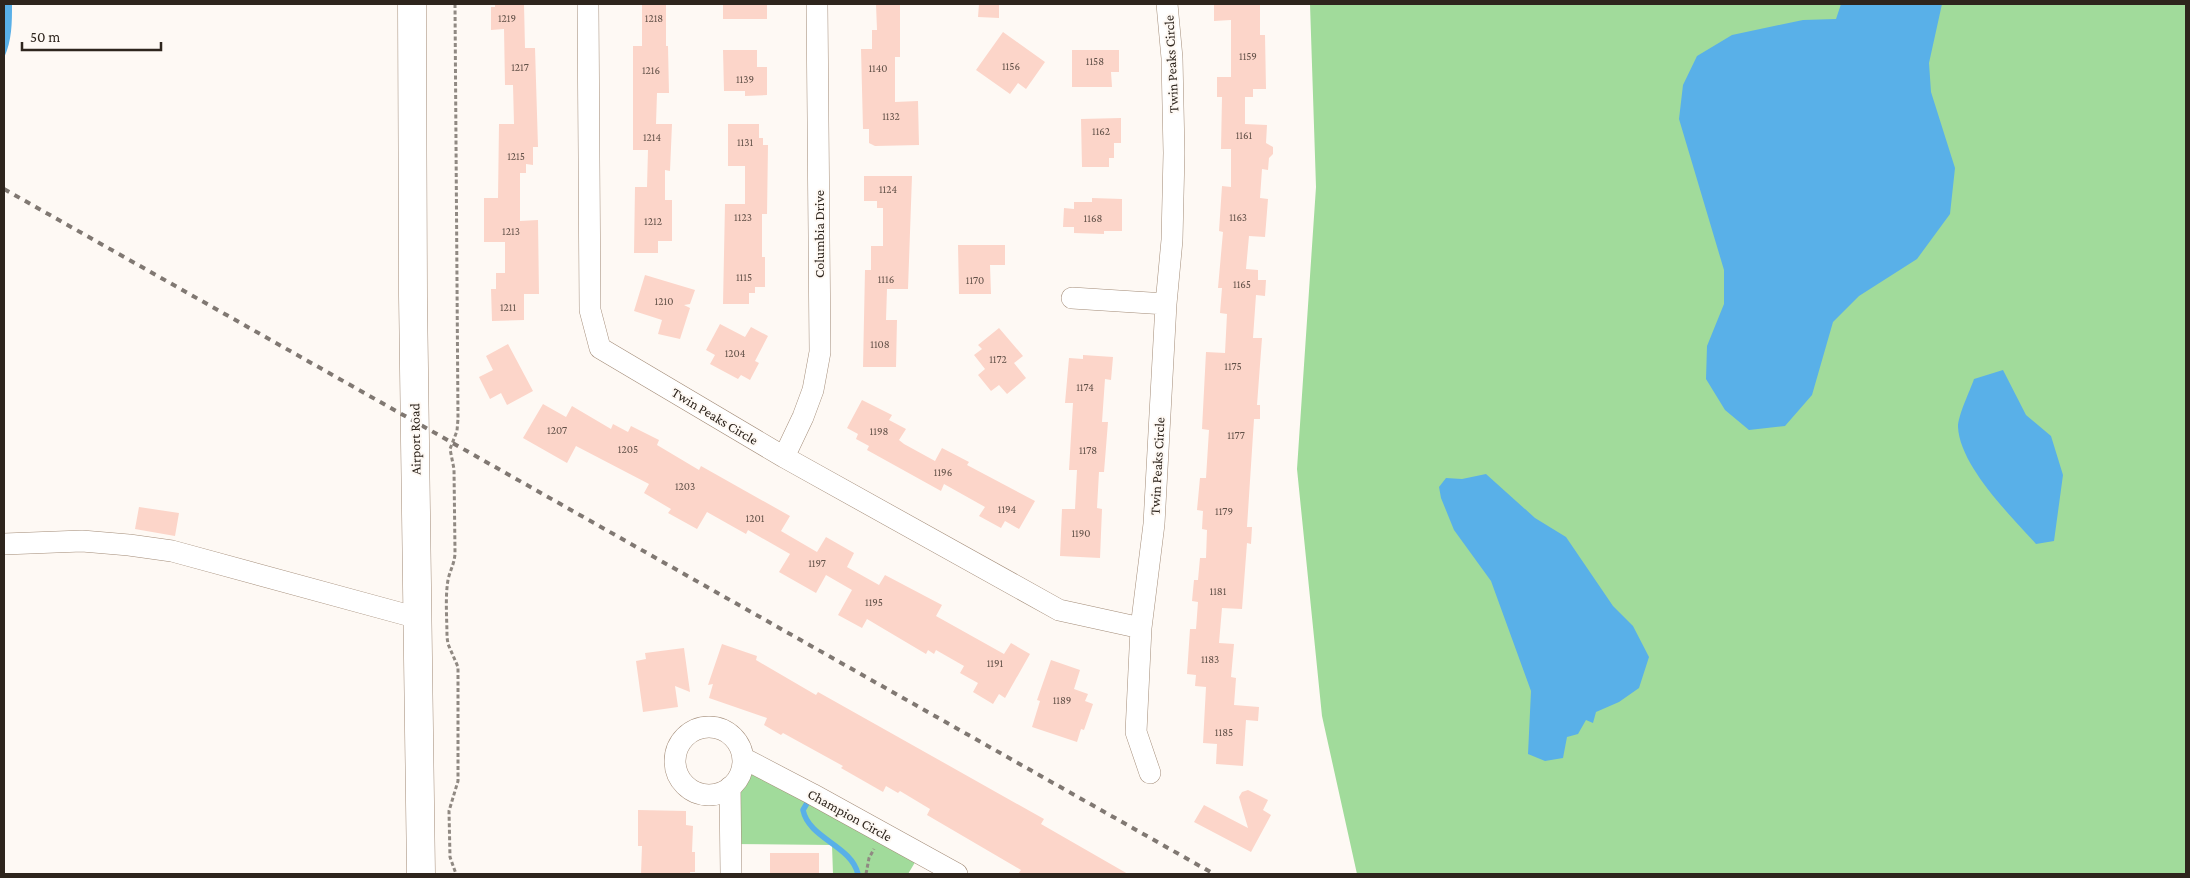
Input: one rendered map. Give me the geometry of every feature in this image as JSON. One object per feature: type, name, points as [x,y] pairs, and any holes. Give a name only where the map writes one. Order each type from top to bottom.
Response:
[{"type":"main road","name":"Airport Road","points":[[412,4],[413,296],[421,874]]},
{"type":"street","name":"Twin Peaks Circle","points":[[588,4],[590,310],[600,348],[784,457],[1059,610],[1141,628]]},
{"type":"street","name":"Columbia Drive","points":[[784,457],[803,417],[813,390],[820,352],[817,4]]},
{"type":"street","name":"Twin Peaks Circle","points":[[1150,773],[1136,732],[1141,628],[1154,524],[1166,304],[1172,240],[1174,153],[1172,58],[1168,4]]},
{"type":"street","points":[[1072,298],[1166,304]]},
{"type":"street","points":[[4,544],[82,541],[172,551],[418,618]]},
{"type":"street","points":[[703,728],[714,728],[725,731],[734,738],[740,747],[742,758],[740,774],[730,787],[720,792],[698,793],[680,779],[676,769],[675,758],[678,747],[684,738],[693,731],[703,728]]},
{"type":"street","name":"Champion Circle","points":[[742,758],[957,874]]},
{"type":"street","points":[[730,787],[731,874]]},
{"type":"path","points":[[455,4],[458,419],[457,431],[450,449],[454,469],[455,552],[454,564],[448,580],[447,637],[458,667],[458,780],[449,811],[450,857],[456,874]]},
{"type":"path","points":[[866,874],[870,858],[884,834]]},
{"type":"green space","points":[[1310,4],[2186,4],[2186,874],[1357,874],[1322,716],[1297,469],[1316,187]]},
{"type":"green space","points":[[742,769],[920,854],[908,874],[833,874],[832,845],[731,844],[734,784]]},
{"type":"water","points":[[4,4],[12,4],[12,25],[4,58]]},
{"type":"water","points":[[1841,4],[1942,4],[1929,63],[1931,92],[1955,168],[1950,214],[1917,259],[1859,296],[1833,322],[1812,395],[1785,426],[1749,430],[1725,410],[1706,379],[1707,346],[1724,304],[1724,270],[1679,119],[1683,85],[1697,56],[1732,35],[1803,20],[1836,19]]},
{"type":"water","points":[[2003,370],[2026,415],[2051,436],[2063,475],[2054,541],[2036,544],[1988,489],[1967,458],[1961,442],[1959,422],[1974,379]]},
{"type":"water","points":[[1486,474],[1535,518],[1566,537],[1613,606],[1633,626],[1649,657],[1639,688],[1619,702],[1596,712],[1593,723],[1586,720],[1578,734],[1567,737],[1563,758],[1545,761],[1528,754],[1531,691],[1491,581],[1454,530],[1441,498],[1439,487],[1446,478],[1462,479]]},
{"type":"building","points":[[495,4],[524,4],[525,48],[535,48],[538,147],[533,147],[533,165],[526,164],[526,173],[520,173],[520,221],[538,220],[539,294],[524,294],[524,320],[492,321],[491,289],[496,289],[496,273],[505,273],[505,242],[484,242],[484,198],[498,198],[499,124],[514,124],[513,85],[505,85],[504,29],[491,30],[491,7],[495,7]]},
{"type":"building","points":[[642,4],[666,4],[669,93],[657,93],[656,124],[672,124],[670,171],[665,170],[665,200],[672,200],[672,241],[658,241],[658,253],[634,253],[635,187],[647,187],[648,150],[633,150],[633,46],[642,46]]},
{"type":"building","points":[[723,4],[767,4],[767,19],[723,19]]},
{"type":"building","points":[[876,4],[900,4],[900,57],[895,57],[895,102],[918,101],[919,145],[875,146],[869,143],[869,129],[863,129],[861,49],[872,49],[872,30],[877,30]]},
{"type":"building","points":[[979,4],[999,4],[999,18],[978,17]]},
{"type":"building","points":[[1214,4],[1260,4],[1260,35],[1265,35],[1266,89],[1253,89],[1253,97],[1245,97],[1245,124],[1267,125],[1266,143],[1273,147],[1273,154],[1269,158],[1268,170],[1262,169],[1260,198],[1268,199],[1265,237],[1249,236],[1246,269],[1258,270],[1258,280],[1266,280],[1265,296],[1256,295],[1253,338],[1262,338],[1257,405],[1260,405],[1260,419],[1254,419],[1247,527],[1252,527],[1251,544],[1247,543],[1242,609],[1222,608],[1219,643],[1234,644],[1231,677],[1236,678],[1234,705],[1259,707],[1258,721],[1246,720],[1243,766],[1216,764],[1217,744],[1203,743],[1206,687],[1195,686],[1196,675],[1187,674],[1190,629],[1196,629],[1198,602],[1192,601],[1194,580],[1198,580],[1200,558],[1206,558],[1207,530],[1202,529],[1203,511],[1197,510],[1200,478],[1206,478],[1209,430],[1202,429],[1206,352],[1225,353],[1227,314],[1220,313],[1222,288],[1218,288],[1223,232],[1219,231],[1222,186],[1231,187],[1231,149],[1221,149],[1222,97],[1217,97],[1217,77],[1231,77],[1231,20],[1214,21]]},
{"type":"building","points":[[1003,32],[1045,62],[1026,89],[1018,83],[1010,94],[976,70]]},
{"type":"building","points":[[723,50],[757,50],[757,67],[767,67],[767,95],[745,96],[745,91],[724,91]]},
{"type":"building","points":[[1072,50],[1119,50],[1119,72],[1111,72],[1112,87],[1072,87]]},
{"type":"building","points":[[1121,118],[1121,143],[1114,143],[1114,158],[1109,158],[1109,167],[1082,167],[1081,119]]},
{"type":"building","points":[[728,124],[759,124],[759,138],[763,138],[763,145],[768,145],[767,214],[762,214],[762,257],[765,257],[765,287],[755,287],[755,293],[749,293],[749,304],[723,304],[725,204],[745,204],[745,166],[728,166]]},
{"type":"building","points":[[864,176],[912,176],[908,289],[887,289],[886,320],[897,320],[896,367],[863,367],[865,270],[871,270],[871,246],[883,246],[883,208],[877,208],[877,201],[864,201]]},
{"type":"building","points":[[1092,198],[1122,199],[1122,231],[1104,231],[1104,234],[1074,233],[1074,227],[1063,227],[1064,208],[1074,209],[1074,202],[1092,202]]},
{"type":"building","points":[[958,245],[1005,245],[1005,265],[990,265],[991,294],[959,294]]},
{"type":"building","points":[[645,275],[695,290],[690,304],[684,305],[690,308],[680,339],[658,334],[662,320],[634,311]]},
{"type":"building","points":[[720,324],[745,337],[751,327],[768,336],[755,361],[759,363],[750,380],[741,375],[738,379],[710,364],[715,355],[706,350]]},
{"type":"building","points":[[999,328],[1023,356],[1014,363],[1026,378],[1007,394],[999,385],[991,391],[978,375],[985,369],[974,355],[982,349],[978,345]]},
{"type":"building","points":[[508,344],[533,391],[507,405],[501,393],[490,399],[479,377],[493,370],[486,356]]},
{"type":"building","points":[[1083,355],[1113,357],[1111,380],[1105,379],[1102,422],[1108,422],[1104,472],[1099,472],[1097,508],[1102,509],[1100,558],[1060,556],[1062,509],[1075,509],[1077,470],[1069,470],[1073,403],[1065,403],[1069,358],[1083,359]]},
{"type":"building","points":[[862,400],[892,415],[889,420],[906,429],[899,440],[904,444],[935,461],[942,448],[969,462],[967,465],[1035,501],[1019,529],[1005,521],[1001,528],[979,516],[985,507],[944,484],[941,491],[867,450],[869,446],[856,439],[858,434],[847,428]]},
{"type":"building","points":[[543,404],[566,417],[572,406],[611,429],[613,424],[628,432],[631,426],[659,440],[657,445],[699,470],[701,466],[790,516],[781,531],[817,552],[826,537],[854,553],[847,567],[879,585],[885,575],[942,605],[936,616],[1004,654],[1011,643],[1030,654],[1005,698],[999,694],[993,704],[973,692],[978,683],[960,673],[964,666],[936,650],[934,654],[928,650],[926,654],[867,619],[862,628],[838,615],[852,590],[826,575],[816,593],[779,572],[790,554],[748,530],[746,534],[707,512],[697,529],[668,513],[671,509],[644,493],[649,484],[576,446],[567,463],[523,438]]},
{"type":"building","points":[[139,507],[179,513],[175,536],[135,529]]},
{"type":"building","points":[[722,644],[757,656],[756,660],[816,695],[818,692],[1044,819],[1041,824],[1128,874],[1018,874],[1021,870],[927,815],[930,809],[900,791],[898,793],[886,786],[883,792],[841,768],[843,766],[783,733],[781,735],[764,725],[767,718],[709,698],[713,684],[708,685]]},
{"type":"building","points":[[684,648],[690,692],[675,686],[678,707],[643,712],[636,661],[646,659],[645,653]]},
{"type":"building","points":[[1051,660],[1080,670],[1074,689],[1088,694],[1085,701],[1093,704],[1084,730],[1081,729],[1077,742],[1032,727],[1040,701],[1037,700]]},
{"type":"building","points":[[1248,790],[1268,800],[1263,810],[1271,815],[1251,852],[1194,822],[1204,805],[1248,828],[1239,797],[1242,792]]},
{"type":"building","points":[[638,810],[686,811],[686,825],[693,826],[692,852],[695,852],[695,872],[690,872],[690,874],[641,874],[642,846],[638,846]]},
{"type":"building","points":[[770,853],[819,853],[819,874],[770,874]]},
{"type":"waterway","points":[[810,798],[803,810],[807,820],[813,828],[847,856],[854,864],[858,874]]},
{"type":"railway","points":[[4,189],[1214,874]]}]
